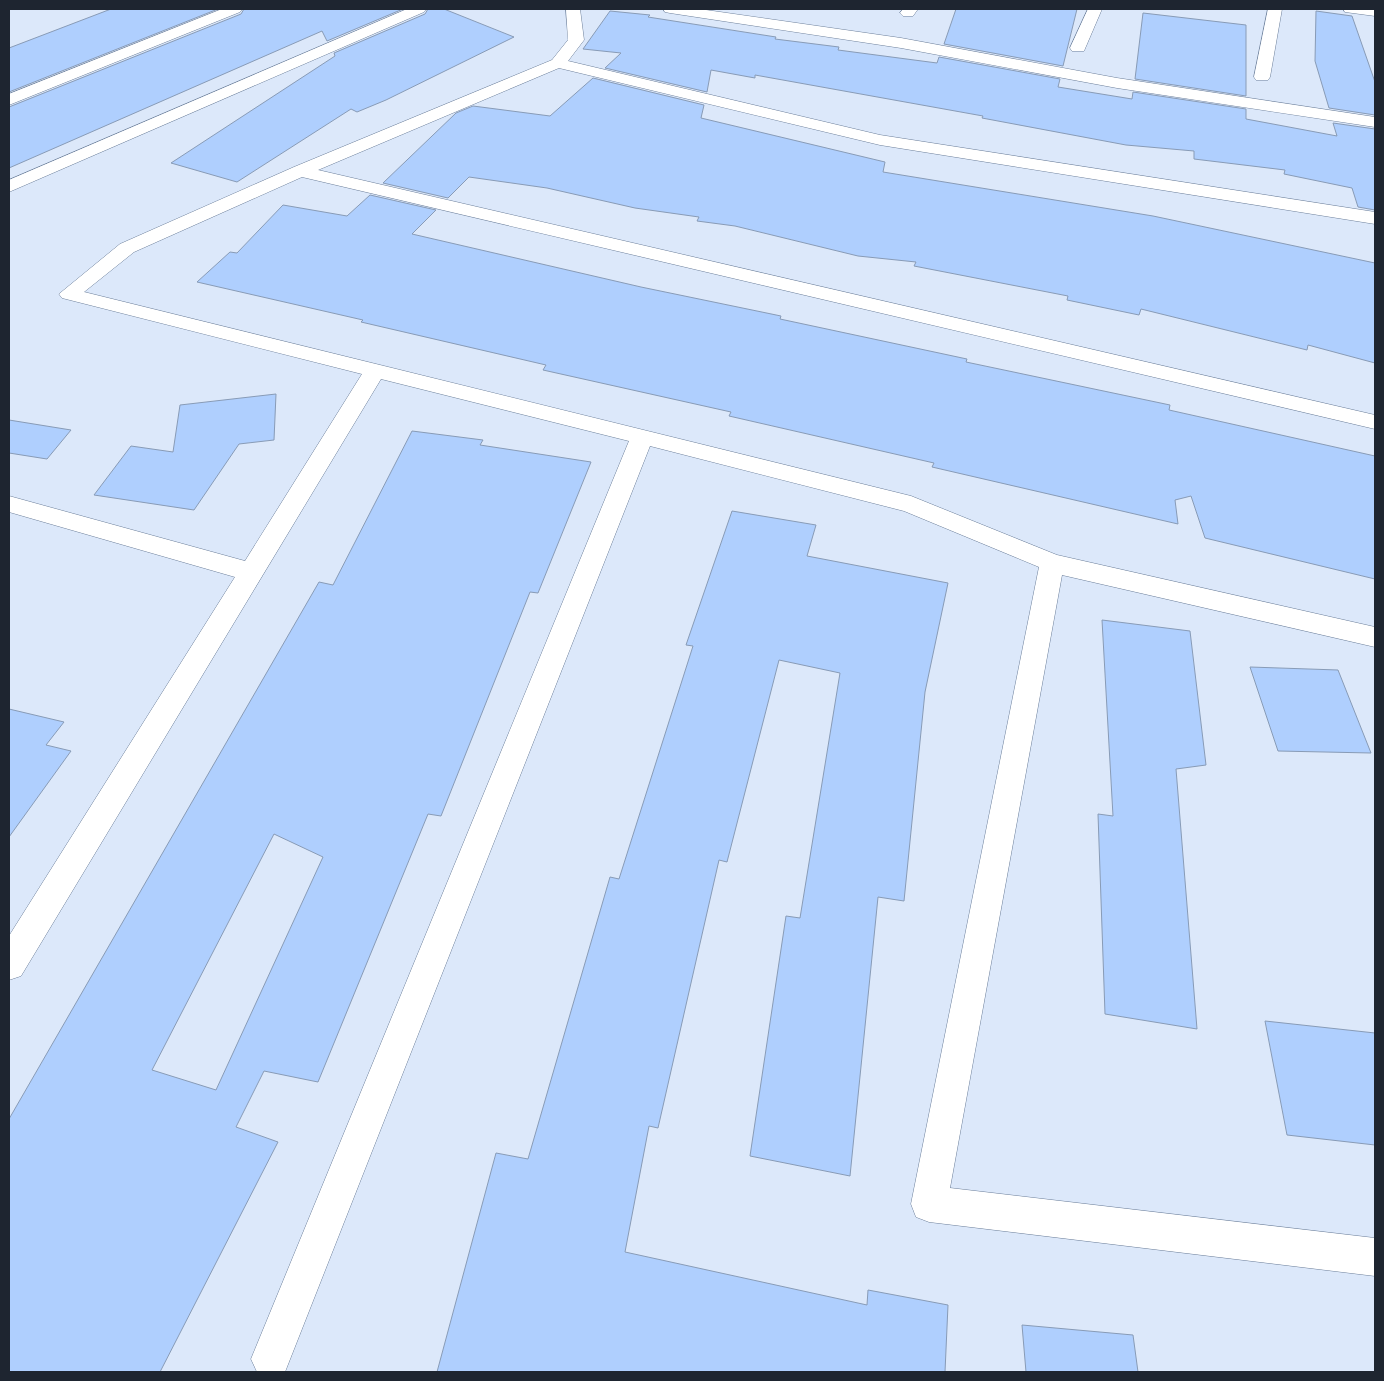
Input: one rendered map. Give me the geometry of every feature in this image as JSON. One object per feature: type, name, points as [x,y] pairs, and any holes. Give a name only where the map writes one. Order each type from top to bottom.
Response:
[{"type":"street","points":[[9,100],[235,9]]},
{"type":"street","points":[[9,187],[419,9]]},
{"type":"street","points":[[573,9],[576,40],[558,63],[300,171],[127,248],[69,294],[911,504],[1052,563],[1375,637]]},
{"type":"street","points":[[670,9],[900,43],[1117,83],[1375,122]]},
{"type":"street","points":[[1078,48],[1096,9]]},
{"type":"street","points":[[1262,76],[1275,9]]},
{"type":"street","points":[[1350,9],[1375,12]]},
{"type":"street","points":[[558,63],[880,140],[1375,218]]},
{"type":"street","points":[[300,171],[1375,422]]},
{"type":"street","points":[[9,965],[374,371]]},
{"type":"street","points":[[271,1359],[642,437]]},
{"type":"street","points":[[9,504],[251,572]]},
{"type":"street","points":[[1052,563],[929,1204],[1375,1256]]},
{"type":"building","points":[[111,9],[218,9],[9,92],[9,48]]},
{"type":"building","points":[[244,9],[403,9],[327,41],[322,31],[9,168],[9,107],[241,14]]},
{"type":"building","points":[[428,9],[444,9],[514,37],[386,100],[357,112],[351,109],[237,182],[171,163],[335,56],[334,53],[425,14]]},
{"type":"building","points":[[956,9],[1077,9],[1063,66],[944,44]]},
{"type":"building","points":[[610,11],[650,15],[648,17],[776,37],[775,39],[839,47],[838,50],[937,63],[939,57],[1060,79],[1058,87],[1132,99],[1133,92],[1246,109],[1246,119],[1337,136],[1333,123],[1375,129],[1375,210],[1358,207],[1352,188],[1284,174],[1285,170],[1194,159],[1194,151],[1126,145],[982,118],[983,116],[755,75],[755,78],[711,70],[707,92],[605,68],[621,53],[583,49]]},
{"type":"building","points":[[1316,11],[1352,16],[1375,82],[1375,115],[1329,108],[1315,61]]},
{"type":"building","points":[[1143,13],[1246,25],[1246,96],[1135,79]]},
{"type":"building","points":[[593,78],[704,105],[701,118],[885,162],[883,172],[1153,216],[1375,263],[1375,363],[1308,345],[1307,350],[1141,309],[1139,315],[1067,300],[1068,296],[914,266],[916,262],[858,256],[735,226],[697,221],[699,217],[635,208],[547,188],[469,177],[448,198],[383,183],[456,113],[473,106],[550,116]]},
{"type":"building","points":[[370,195],[436,210],[412,234],[641,287],[781,316],[780,319],[967,359],[966,362],[1170,405],[1169,410],[1375,456],[1375,579],[1205,538],[1191,496],[1175,500],[1178,524],[932,467],[934,463],[729,416],[731,412],[543,370],[546,365],[197,282],[230,252],[237,253],[283,205],[347,216]]},
{"type":"building","points":[[276,394],[274,440],[239,444],[194,510],[94,495],[131,446],[173,452],[180,405]]},
{"type":"building","points":[[9,420],[71,430],[47,459],[9,453]]},
{"type":"building","points":[[412,431],[483,440],[480,445],[591,462],[538,593],[530,592],[441,816],[428,814],[318,1082],[264,1071],[236,1127],[278,1142],[160,1372],[9,1372],[9,1119],[319,582],[333,585]],"holes":[[[274,834],[323,857],[216,1090],[152,1070]]]},
{"type":"building","points":[[732,511],[816,525],[807,556],[948,583],[925,692],[904,901],[878,897],[850,1176],[750,1156],[786,916],[800,918],[840,673],[779,660],[727,862],[719,860],[658,1128],[649,1126],[625,1252],[867,1305],[868,1290],[948,1305],[945,1372],[437,1372],[496,1153],[528,1159],[610,877],[619,879],[693,646],[686,645]]},
{"type":"building","points":[[1102,620],[1190,631],[1206,765],[1176,769],[1197,1029],[1105,1014],[1098,814],[1113,816]]},
{"type":"building","points":[[1250,667],[1338,670],[1371,753],[1278,751]]},
{"type":"building","points":[[9,709],[64,722],[46,745],[71,751],[9,837]]},
{"type":"building","points":[[1265,1021],[1375,1033],[1375,1145],[1287,1135]]},
{"type":"building","points":[[1022,1325],[1133,1335],[1138,1372],[1026,1372]]}]
